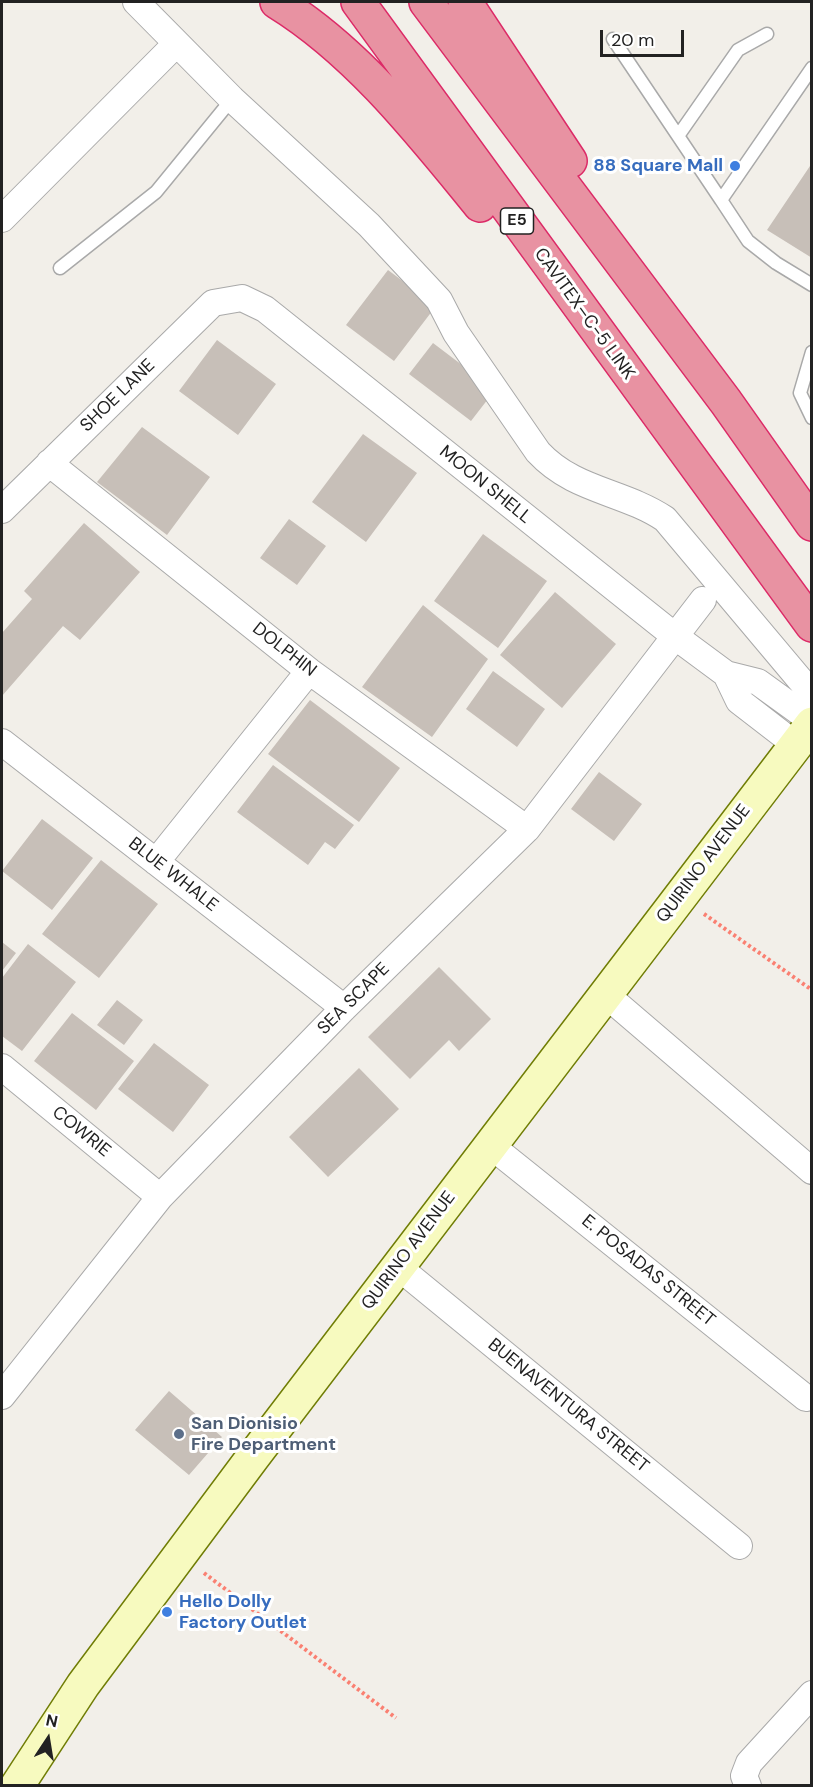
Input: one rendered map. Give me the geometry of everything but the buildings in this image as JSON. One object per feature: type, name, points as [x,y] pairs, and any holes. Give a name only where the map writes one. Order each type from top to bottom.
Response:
[{"type":"highway","points":[[277,2],[343,54],[433,148],[675,440]]},
{"type":"highway","name":"CAVITEX–C-5 LINK","points":[[358,2],[812,625]]},
{"type":"highway","points":[[426,2],[726,402]]},
{"type":"highway","points":[[465,2],[726,402],[812,525]]},
{"type":"main road","name":"QUIRINO AVENUE","points":[[17,1785],[83,1685],[180,1555],[397,1266],[806,730]]},
{"type":"street","points":[[136,2],[232,99],[369,225],[439,300],[456,333],[538,452],[553,468],[571,479],[650,509],[665,519],[812,694]]},
{"type":"street","points":[[2,219],[176,44]]},
{"type":"street","name":"SHOE LANE","points":[[2,510],[213,303],[242,298]]},
{"type":"street","name":"MOON SHELL","points":[[242,298],[265,309],[676,637],[726,674],[739,701],[806,730]]},
{"type":"street","name":"DOLPHIN","points":[[49,463],[309,671],[526,829]]},
{"type":"street","name":"SEA SCAPE","points":[[3,1390],[160,1197],[344,1008],[526,829],[703,600]]},
{"type":"street","points":[[156,862],[309,671]]},
{"type":"street","name":"BLUE WHALE","points":[[2,742],[344,1008]]},
{"type":"street","points":[[605,994],[812,1171]]},
{"type":"street","name":"COWRIE","points":[[2,1067],[160,1197]]},
{"type":"street","name":"E. POSADAS STREET","points":[[490,1145],[806,1398]]},
{"type":"street","name":"BUENAVENTURA STREET","points":[[397,1266],[739,1546]]},
{"type":"street","points":[[748,1785],[744,1776],[749,1763],[812,1694]]},
{"type":"lane","points":[[678,136],[738,50],[767,34]]},
{"type":"lane","points":[[613,39],[748,241],[776,263],[812,285]]},
{"type":"lane","points":[[721,200],[812,68]]},
{"type":"lane","points":[[60,267],[156,192],[232,99]]},
{"type":"lane","points":[[812,352],[800,393],[812,418]]},
{"type":"path","points":[[679,896],[812,990]]},
{"type":"path","points":[[180,1555],[396,1718]]},
{"type":"place","name":"88 Square Mall","points":[[735,166]]},
{"type":"place","name":"San Dionisio Fire Department","points":[[179,1434]]},
{"type":"place","name":"Hello Dolly Factory Outlet","points":[[167,1612]]}]
